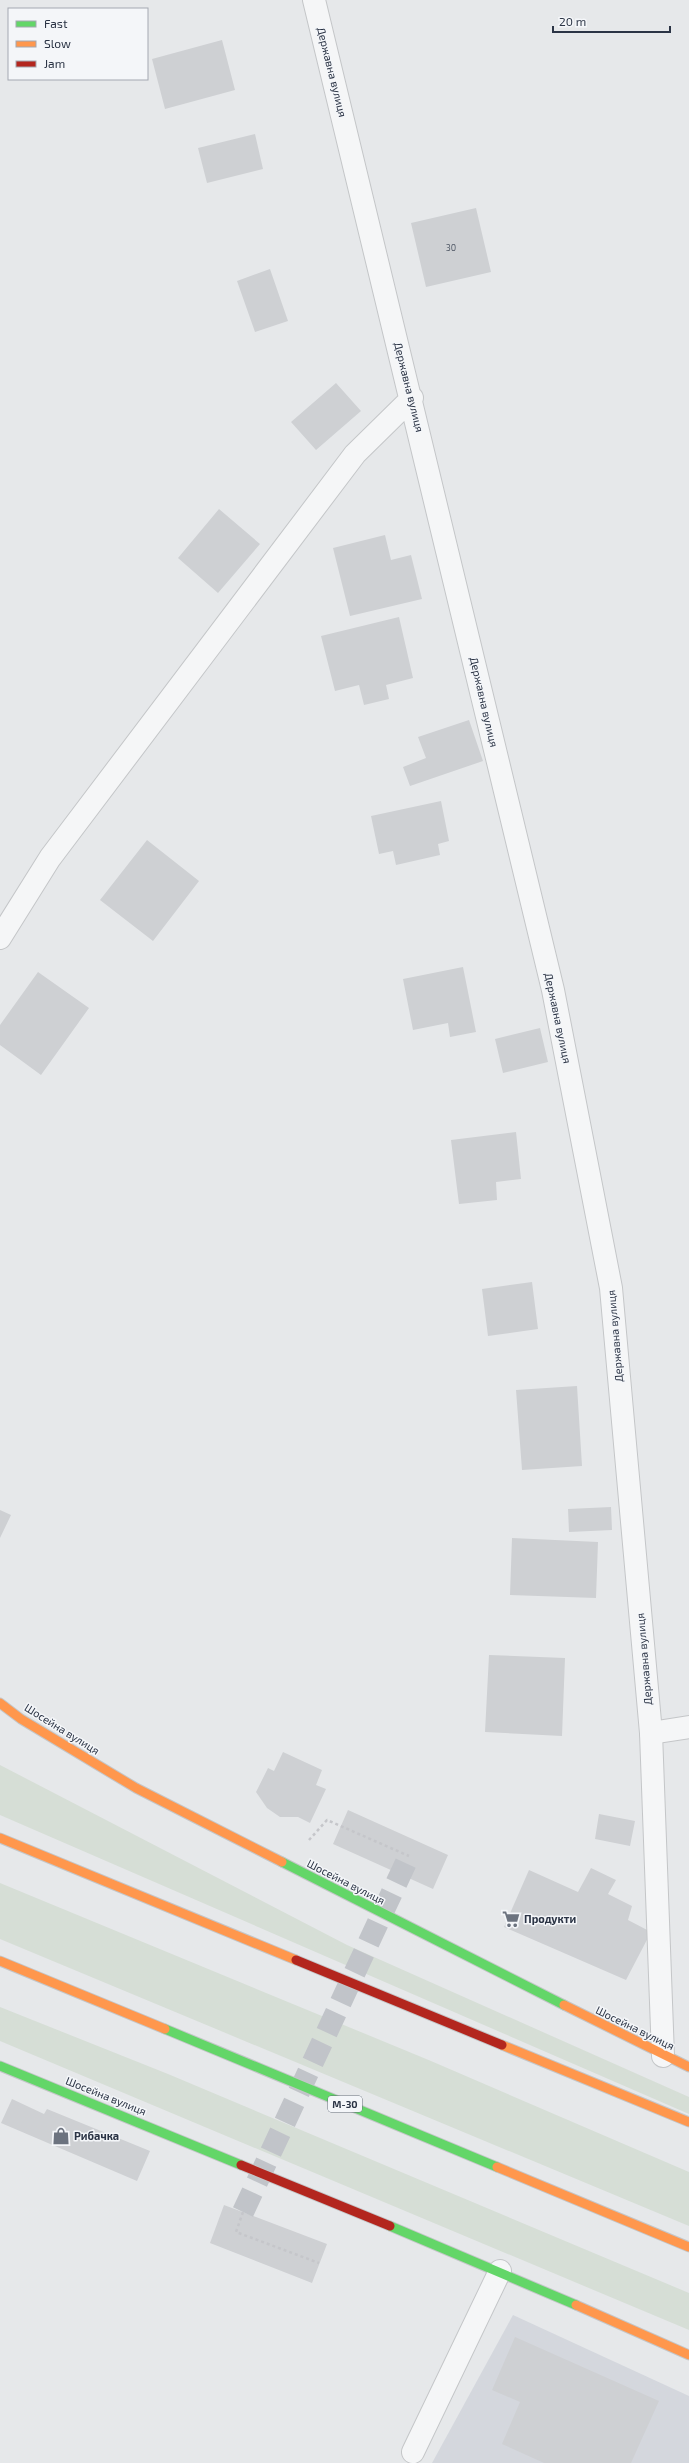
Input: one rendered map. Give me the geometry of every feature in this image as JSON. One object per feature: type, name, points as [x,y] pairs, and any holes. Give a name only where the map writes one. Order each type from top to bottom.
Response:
[{"type":"main road","name":"Шосейна вулиця","points":[[0,1703],[21,1719],[136,1788],[664,2056],[689,2067]]},
{"type":"main road","points":[[0,1838],[689,2122]]},
{"type":"main road","name":"М-30","points":[[0,1961],[689,2247]]},
{"type":"main road","name":"Шосейна вулиця","points":[[0,2066],[500,2271],[689,2355]]},
{"type":"street","name":"Державна вулиця","points":[[314,0],[412,398],[553,990],[611,1288],[651,1733],[664,2056]]},
{"type":"street","points":[[0,938],[50,858],[350,460],[412,398]]},
{"type":"street","points":[[651,1733],[689,1726]]},
{"type":"street","points":[[413,2452],[500,2271]]},
{"type":"path","points":[[306,1843],[327,1820],[409,1856]]},
{"type":"path","points":[[243,2212],[236,2232],[319,2263]]},
{"type":"shaded area","points":[[0,1765],[347,1945],[689,2097],[689,2114],[0,1815]]},
{"type":"shaded area","points":[[0,1883],[431,2061],[689,2172],[689,2226],[0,1939]]},
{"type":"shaded area","points":[[0,2007],[168,2074],[689,2293],[689,2330],[0,2041]]},
{"type":"shaded area","points":[[513,2315],[689,2396],[689,2463],[432,2463]]},
{"type":"building","points":[[222,40],[235,90],[165,109],[152,59]]},
{"type":"building","points":[[255,134],[263,169],[207,183],[198,148]]},
{"type":"building","points":[[476,208],[491,272],[426,287],[411,223]]},
{"type":"building","points":[[270,269],[288,321],[255,332],[237,281]]},
{"type":"building","points":[[336,383],[361,411],[316,450],[291,422]]},
{"type":"building","points":[[219,509],[260,544],[218,593],[178,558]]},
{"type":"building","points":[[385,535],[391,560],[411,555],[422,599],[350,616],[333,548]]},
{"type":"building","points":[[399,617],[413,678],[386,685],[389,699],[364,705],[359,685],[335,691],[321,636]]},
{"type":"building","points":[[469,720],[483,761],[410,786],[403,767],[426,758],[418,737]]},
{"type":"building","points":[[441,801],[449,841],[438,844],[440,855],[396,865],[393,851],[379,854],[371,816]]},
{"type":"building","points":[[147,840],[199,881],[153,941],[100,900]]},
{"type":"building","points":[[463,967],[476,1032],[450,1037],[448,1023],[413,1030],[403,979]]},
{"type":"building","points":[[38,972],[89,1008],[41,1075],[0,1045],[0,1025]]},
{"type":"building","points":[[540,1028],[548,1062],[503,1073],[495,1039]]},
{"type":"building","points":[[516,1132],[521,1179],[496,1182],[497,1200],[459,1204],[451,1140]]},
{"type":"building","points":[[532,1282],[538,1329],[488,1336],[482,1289]]},
{"type":"building","points":[[577,1386],[582,1466],[522,1470],[516,1390]]},
{"type":"building","points":[[611,1507],[612,1530],[569,1532],[568,1509]]},
{"type":"building","points":[[0,1510],[11,1515],[0,1538]]},
{"type":"building","points":[[512,1538],[598,1542],[596,1598],[510,1595]]},
{"type":"building","points":[[489,1655],[565,1658],[562,1736],[485,1732]]},
{"type":"building","points":[[283,1752],[322,1770],[316,1785],[326,1789],[310,1823],[298,1817],[280,1817],[267,1808],[256,1792],[268,1768],[274,1771]]},
{"type":"building","points":[[348,1810],[448,1855],[433,1889],[333,1844]]},
{"type":"building","points":[[599,1814],[635,1821],[630,1846],[595,1839]]},
{"type":"building","points":[[591,1868],[616,1880],[608,1894],[632,1906],[628,1920],[651,1932],[626,1980],[504,1927],[529,1870],[578,1892]]},
{"type":"building","points":[[12,2099],[44,2114],[47,2109],[150,2151],[137,2181],[1,2123]]},
{"type":"building","points":[[224,2205],[327,2244],[312,2283],[210,2243]]},
{"type":"building","points":[[515,2337],[659,2401],[631,2463],[544,2463],[502,2444],[520,2402],[492,2390]]},
{"type":"tunnel","points":[[243,2212],[409,1856]]},
{"type":"traffic: fast","points":[[282,1862],[564,2005]]},
{"type":"traffic: fast","points":[[165,2029],[497,2167]]},
{"type":"traffic: fast","points":[[0,2066],[241,2165]]},
{"type":"traffic: fast","points":[[390,2226],[576,2305]]},
{"type":"traffic: slow","points":[[0,1703],[21,1719],[136,1788],[282,1862]]},
{"type":"traffic: slow","points":[[0,1838],[296,1960]]},
{"type":"traffic: slow","points":[[0,1961],[165,2029]]},
{"type":"traffic: slow","points":[[564,2005],[689,2067]]},
{"type":"traffic: slow","points":[[502,2045],[689,2122]]},
{"type":"traffic: slow","points":[[497,2167],[689,2247]]},
{"type":"traffic: slow","points":[[576,2305],[689,2355]]},
{"type":"traffic: jam","points":[[296,1960],[502,2045]]},
{"type":"traffic: jam","points":[[241,2165],[390,2226]]},
{"type":"place","name":"Продукти","points":[[511,1919]]},
{"type":"place","name":"Рибачка","points":[[61,2136]]}]
